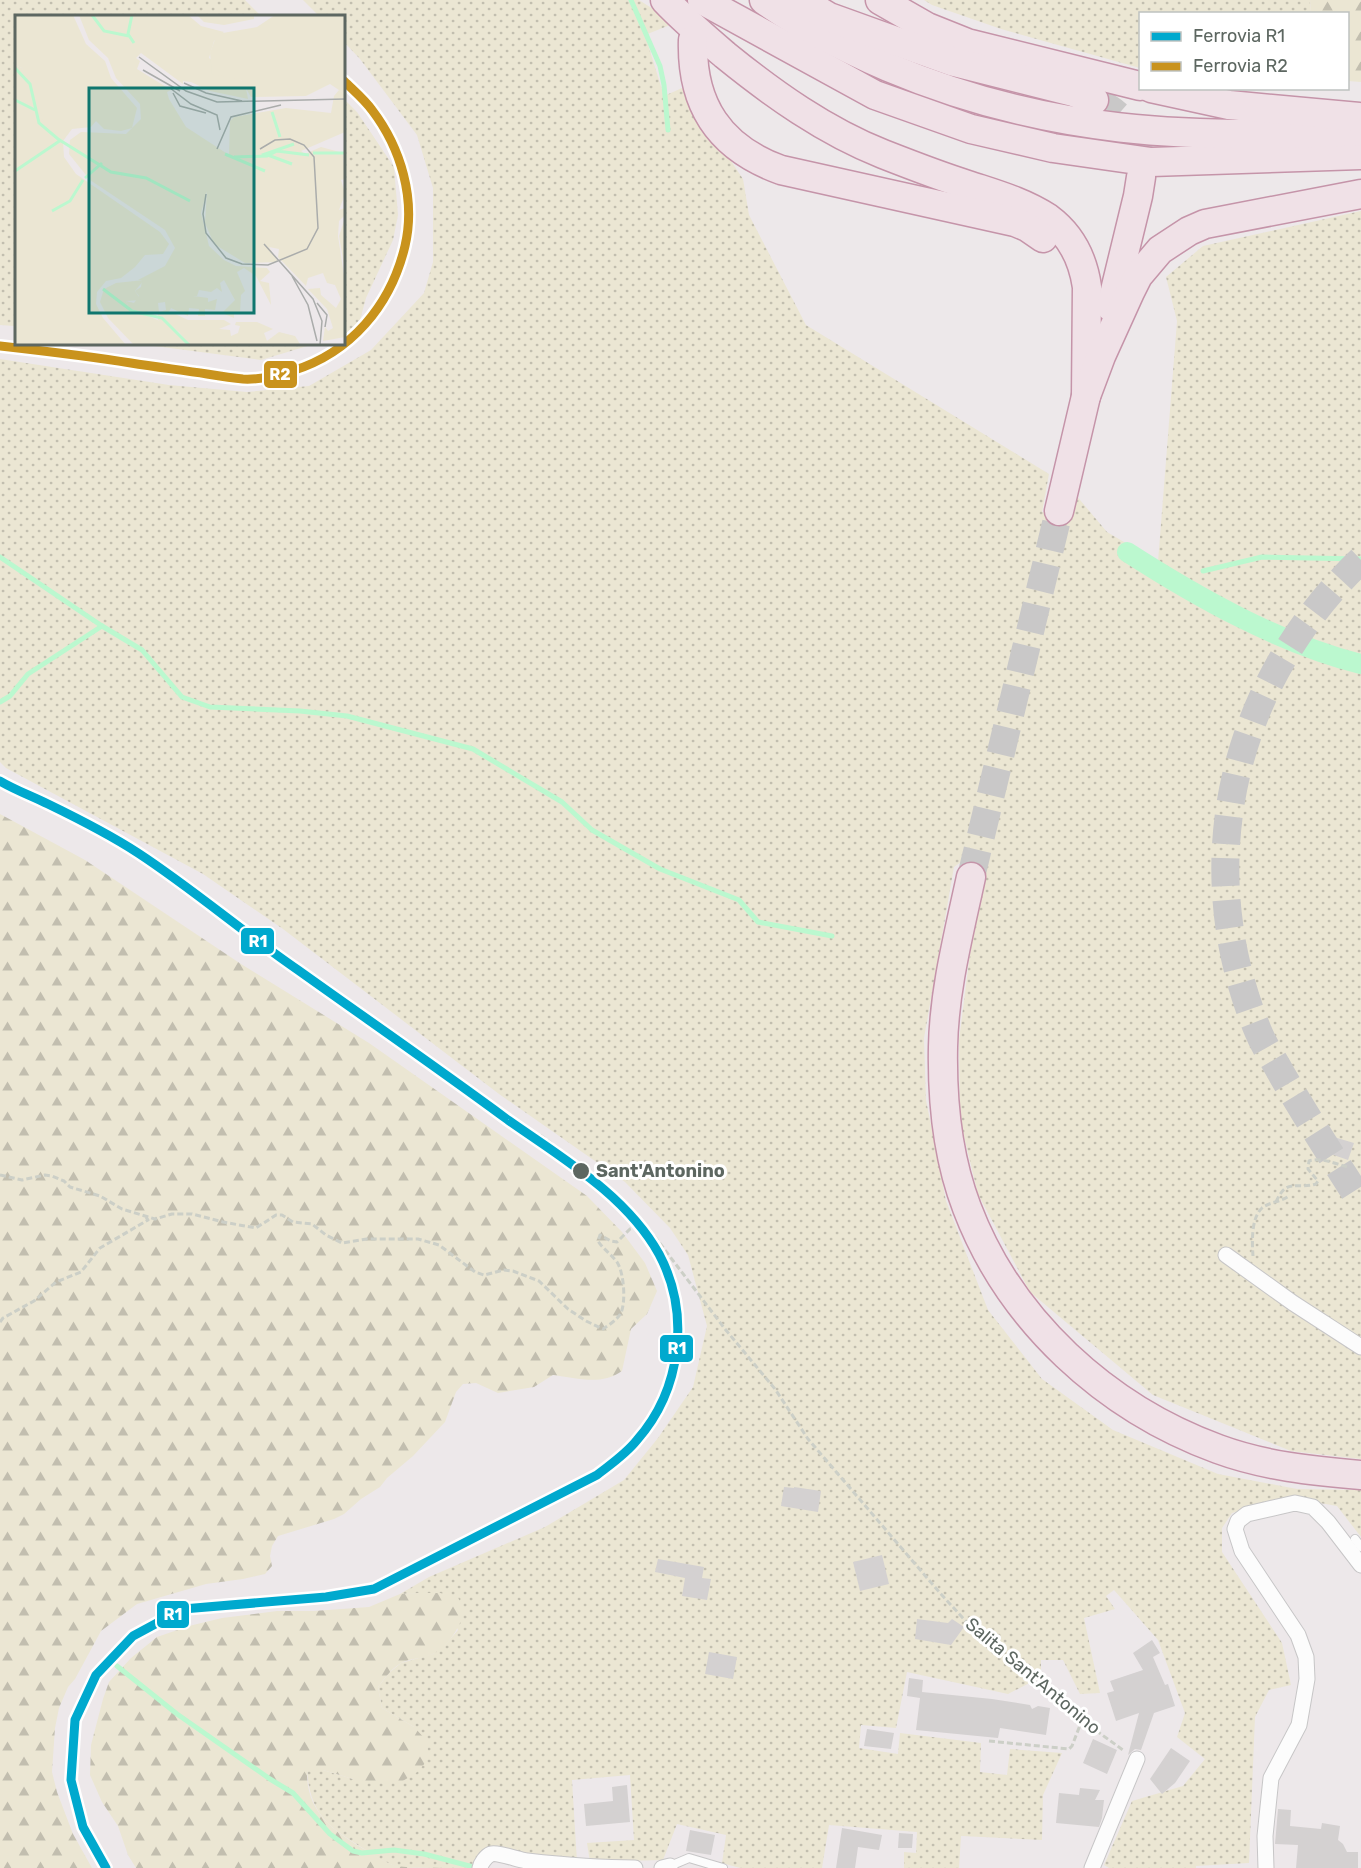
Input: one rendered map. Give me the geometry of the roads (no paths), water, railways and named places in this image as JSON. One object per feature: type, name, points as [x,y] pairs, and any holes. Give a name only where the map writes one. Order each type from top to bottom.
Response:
[{"type":"highway","points":[[664,0],[749,75],[798,110],[839,134],[880,153],[1007,198],[1047,218],[1067,236],[1081,261],[1087,287],[1086,396]]},
{"type":"highway","points":[[702,0],[875,95],[971,129],[1053,148],[1151,162],[1361,155]]},
{"type":"highway","points":[[764,0],[805,26],[879,63],[942,88],[1019,111],[1103,126],[1192,134],[1281,135],[1361,131]]},
{"type":"highway","points":[[801,0],[829,17],[954,62],[1073,92],[1094,100]]},
{"type":"highway","points":[[880,0],[927,27],[967,43],[1139,86]]},
{"type":"highway","points":[[693,40],[695,78],[700,98],[723,135],[748,156],[781,170],[1003,219],[1027,227],[1048,242],[1066,264],[1073,277],[1087,323]]},
{"type":"highway","points":[[1160,90],[1229,105],[1361,117]]},
{"type":"highway","points":[[1101,356],[1141,177]]},
{"type":"highway","points":[[1059,511],[1086,396],[1101,356],[1138,276],[1148,263],[1173,240],[1197,227],[1222,219],[1361,194]]},
{"type":"highway","points":[[971,877],[949,983],[943,1045],[943,1076],[951,1143],[958,1178],[967,1208],[981,1241],[996,1267],[1018,1300],[1050,1339],[1092,1378],[1136,1409],[1186,1436],[1221,1450],[1269,1463],[1323,1472],[1361,1475]]},
{"type":"street","points":[[1226,1255],[1361,1347]]},
{"type":"street","points":[[1266,1868],[1265,1836],[1271,1778],[1299,1725],[1307,1679],[1306,1657],[1298,1635],[1242,1551],[1235,1529],[1238,1521],[1247,1514],[1295,1503],[1313,1507],[1328,1522],[1361,1564]]},
{"type":"street","points":[[1092,1868],[1137,1759]]},
{"type":"street","points":[[480,1868],[489,1855],[494,1853],[517,1859],[567,1866],[635,1868]]},
{"type":"lane","points":[[1355,1539],[1361,1547]]},
{"type":"lane","points":[[666,1867],[689,1858],[723,1868]]},
{"type":"waterway","points":[[631,0],[660,66],[668,130]]},
{"type":"waterway","points":[[1127,552],[1210,602],[1270,632],[1361,664]]},
{"type":"waterway","points":[[0,557],[102,626],[142,650],[182,697],[210,707],[300,711],[347,716],[473,749],[562,802],[592,830],[660,869],[739,900],[758,922],[832,936]]},
{"type":"waterway","points":[[1203,571],[1262,557],[1361,559]]},
{"type":"waterway","points":[[0,702],[10,696],[28,674],[102,626]]},
{"type":"waterway","points":[[117,1666],[177,1714],[293,1793],[330,1834],[353,1851],[362,1853],[394,1850],[424,1854],[477,1868]]},
{"type":"tunnel","points":[[1094,100],[1116,113],[1131,130],[1139,151],[1141,177]]},
{"type":"tunnel","points":[[971,877],[1059,511]]},
{"type":"tunnel","points":[[1361,560],[1317,609],[1281,662],[1254,719],[1235,779],[1226,841],[1227,904],[1237,968],[1258,1031],[1301,1107],[1361,1202]]},
{"type":"rail line","name":"R2","points":[[345,82],[369,106],[391,141],[404,175],[409,210],[405,246],[390,288],[379,307],[345,343]]},
{"type":"rail line","name":"R2","points":[[0,346],[249,379],[292,371],[313,363],[342,345]]},
{"type":"rail line","name":"R1","points":[[0,781],[82,821],[138,853],[278,956],[591,1179],[629,1214],[659,1254],[669,1277],[678,1326],[672,1375],[664,1398],[652,1420],[637,1440],[597,1475],[374,1589],[326,1597],[183,1609],[133,1636],[96,1675],[75,1720],[71,1780],[83,1827],[106,1868]]},
{"type":"place","name":"Sant'Antonino","points":[[581,1171]]}]
